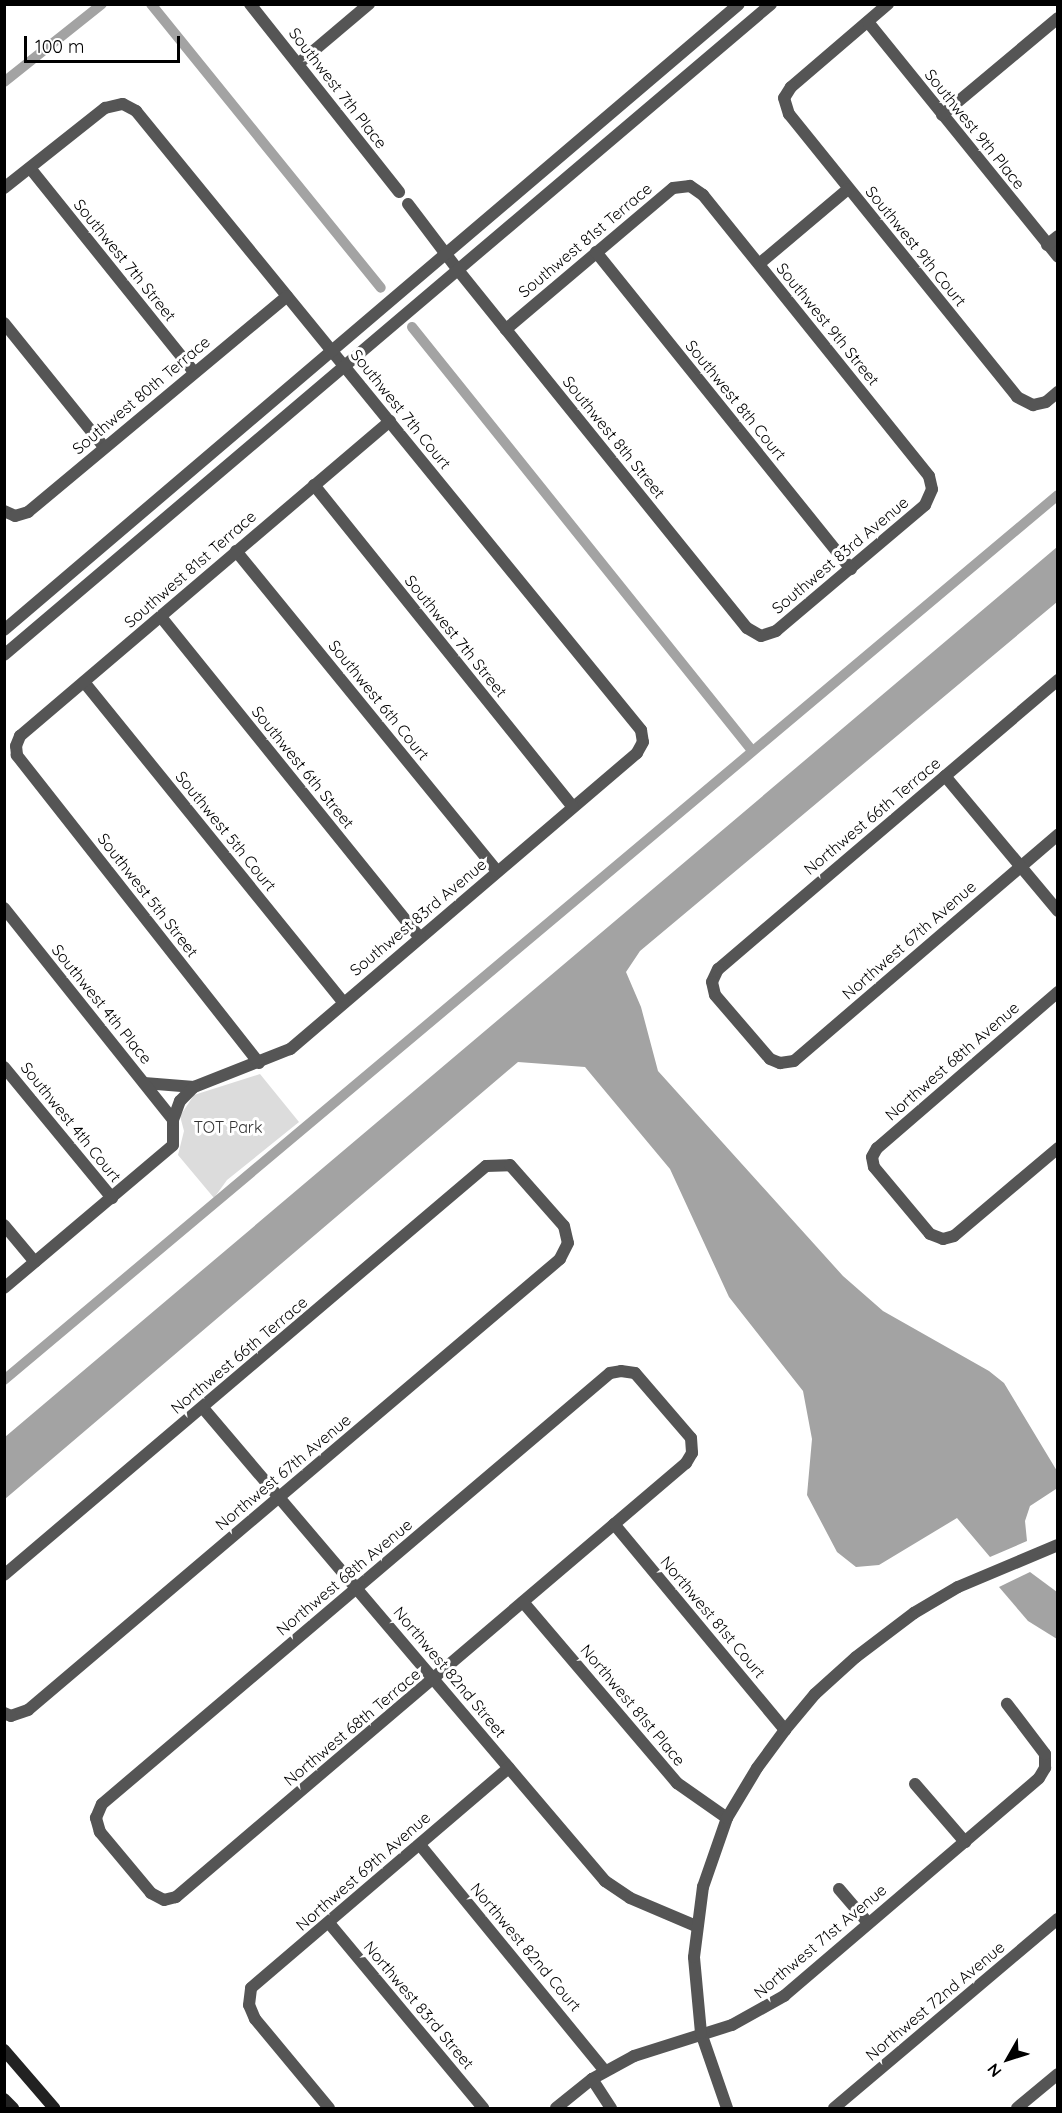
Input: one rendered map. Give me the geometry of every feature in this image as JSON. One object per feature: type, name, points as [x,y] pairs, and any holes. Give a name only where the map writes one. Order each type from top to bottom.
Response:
[{"type":"main road","points":[[4,2050],[54,2109]]},
{"type":"main road","points":[[4,2099],[13,2109]]},
{"type":"street","name":"Southwest 7th Place","points":[[250,4],[399,192]]},
{"type":"street","points":[[298,64],[369,4]]},
{"type":"street","points":[[4,630],[740,4]]},
{"type":"street","points":[[4,656],[771,4]]},
{"type":"street","points":[[868,21],[888,4]]},
{"type":"street","points":[[942,115],[1058,18]]},
{"type":"street","name":"Southwest 9th Court","points":[[868,21],[791,87],[784,98],[789,114],[1017,398],[1033,405],[1046,402],[1058,392]]},
{"type":"street","name":"Southwest 9th Place","points":[[868,21],[1058,257]]},
{"type":"street","name":"Southwest 7th Court","points":[[30,168],[105,108],[123,104],[136,111],[641,730],[643,742]]},
{"type":"street","points":[[4,188],[30,168]]},
{"type":"street","name":"Southwest 7th Street","points":[[30,168],[194,372]]},
{"type":"street","name":"Southwest 81st Terrace","points":[[506,328],[673,188],[690,186]]},
{"type":"street","name":"Southwest 9th Street","points":[[690,186],[703,195],[929,476],[932,489]]},
{"type":"street","points":[[759,264],[848,189]]},
{"type":"street","points":[[408,204],[447,253]]},
{"type":"street","points":[[1047,245],[1058,236]]},
{"type":"street","name":"Southwest 8th Court","points":[[596,252],[851,568]]},
{"type":"street","name":"Southwest 8th Street","points":[[447,253],[458,270],[747,628],[761,636]]},
{"type":"street","name":"Southwest 80th Terrace","points":[[10,513],[28,512],[287,296]]},
{"type":"street","points":[[4,323],[104,447]]},
{"type":"street","name":"Southwest 81st Terrace","points":[[16,746],[20,736],[390,421]]},
{"type":"street","name":"Southwest 7th Street","points":[[314,485],[573,807]]},
{"type":"street","name":"Southwest 83rd Avenue","points":[[761,636],[776,631],[925,505],[932,489]]},
{"type":"street","name":"Southwest 6th Court","points":[[236,551],[497,871]]},
{"type":"street","name":"Southwest 6th Street","points":[[161,617],[420,938]]},
{"type":"street","name":"Northwest 66th Terrace","points":[[780,1063],[770,1059],[715,995],[712,982],[718,969],[1058,680]]},
{"type":"street","name":"Southwest 5th Court","points":[[84,682],[343,1002]]},
{"type":"street","name":"Southwest 83rd Avenue","points":[[144,1083],[194,1087],[290,1049],[637,753],[643,742]]},
{"type":"street","name":"Southwest 5th Street","points":[[16,746],[17,755],[259,1063]]},
{"type":"street","points":[[945,776],[1058,911]]},
{"type":"street","name":"Northwest 67th Avenue","points":[[780,1063],[794,1061],[1058,835]]},
{"type":"street","name":"Southwest 4th Place","points":[[4,908],[174,1120]]},
{"type":"street","name":"Northwest 68th Avenue","points":[[1058,992],[877,1148],[872,1157],[874,1167],[930,1234],[944,1239],[954,1236],[1058,1148]]},
{"type":"street","name":"Southwest 4th Court","points":[[4,1067],[112,1198]]},
{"type":"street","points":[[4,1288],[173,1145],[174,1120],[180,1101],[194,1087]]},
{"type":"street","name":"Northwest 66th Terrace","points":[[4,1575],[486,1166],[510,1165],[564,1226],[568,1243]]},
{"type":"street","points":[[4,1225],[35,1262]]},
{"type":"street","name":"Northwest 67th Avenue","points":[[8,1714],[28,1710],[561,1258],[568,1243]]},
{"type":"street","name":"Northwest 68th Avenue","points":[[164,1900],[151,1893],[100,1832],[96,1818],[102,1804],[610,1373],[634,1372],[691,1438],[693,1453]]},
{"type":"street","name":"Northwest 82nd Street","points":[[203,1408],[605,1881],[630,1898],[696,1926]]},
{"type":"street","name":"Northwest 68th Terrace","points":[[164,1900],[176,1897],[524,1602],[693,1453]]},
{"type":"street","name":"Northwest 81st Court","points":[[614,1524],[785,1730]]},
{"type":"street","points":[[727,2109],[701,2033],[694,1967],[696,1926],[703,1887],[727,1818],[757,1767],[815,1694],[914,1612],[958,1587],[1058,1545]]},
{"type":"street","name":"Northwest 81st Place","points":[[524,1602],[677,1783],[727,1818]]},
{"type":"street","name":"Northwest 71st Avenue","points":[[556,2109],[592,2079],[634,2056],[760,2012],[1039,1778],[1045,1768],[1045,1754],[1006,1704]]},
{"type":"street","name":"Northwest 69th Avenue","points":[[329,2109],[255,2019],[249,2005],[251,1988],[509,1768]]},
{"type":"street","points":[[915,1784],[964,1842]]},
{"type":"street","name":"Northwest 82nd Court","points":[[420,1845],[605,2071]]},
{"type":"street","points":[[839,1889],[868,1923]]},
{"type":"street","name":"Northwest 72nd Avenue","points":[[834,2109],[1058,1919]]},
{"type":"street","name":"Northwest 83rd Street","points":[[329,1923],[483,2109]]},
{"type":"street","points":[[1017,2109],[1058,2074]]},
{"type":"street","points":[[592,2079],[611,2109]]},
{"type":"green space","name":"TOT Park","points":[[260,1074],[299,1122],[227,1180],[214,1198],[178,1155],[184,1131],[180,1116],[194,1095]]},
{"type":"shaded area","points":[[1057,547],[1057,602],[640,951],[626,972],[641,1007],[658,1071],[843,1276],[883,1311],[989,1371],[1004,1383],[1057,1471],[1056,1489],[1030,1506],[1025,1521],[1027,1541],[990,1557],[957,1518],[879,1565],[856,1567],[837,1552],[807,1495],[812,1439],[803,1391],[729,1297],[670,1169],[585,1067],[518,1062],[5,1499],[5,1437]]},
{"type":"shaded area","points":[[1030,1572],[1057,1592],[1057,1639],[1028,1621],[999,1587]]},
{"type":"waterway","points":[[4,82],[102,4]]},
{"type":"waterway","points":[[151,4],[381,288]]},
{"type":"waterway","points":[[412,327],[750,748]]},
{"type":"waterway","points":[[4,1380],[1058,495]]}]
